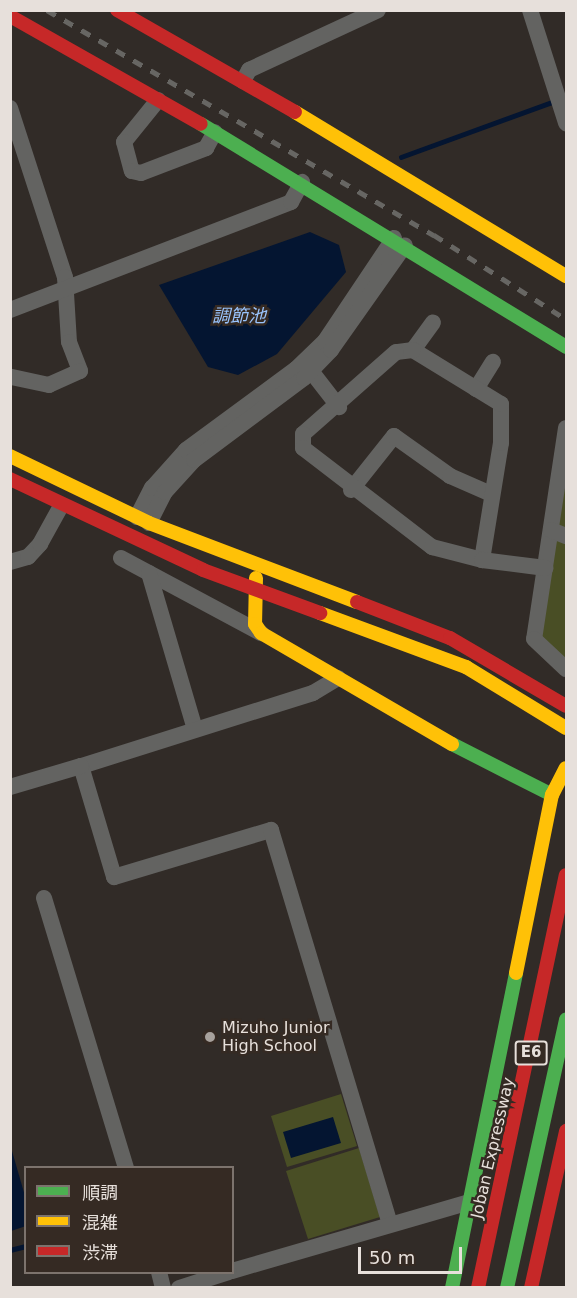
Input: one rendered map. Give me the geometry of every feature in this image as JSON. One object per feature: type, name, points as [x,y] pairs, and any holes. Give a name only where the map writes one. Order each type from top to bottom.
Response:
[{"type":"main road","points":[[117,10],[432,190],[567,276]]},
{"type":"main road","points":[[11,17],[302,182],[567,346]]},
{"type":"main road","points":[[10,456],[183,537],[450,638],[567,706]]},
{"type":"main road","points":[[10,479],[61,506],[259,591],[466,667],[567,728]]},
{"type":"main road","points":[[183,537],[208,556],[254,577],[259,591],[254,616],[261,633],[338,678],[552,795]]},
{"type":"main road","points":[[452,1287],[473,1201],[552,795],[567,768]]},
{"type":"main road","name":"Joban Expressway","points":[[478,1287],[567,874]]},
{"type":"main road","name":"E6","points":[[507,1287],[567,1019]]},
{"type":"main road","points":[[531,1287],[563,1168],[567,1131]]},
{"type":"street","points":[[243,81],[249,70],[378,10]]},
{"type":"street","points":[[530,10],[567,123]]},
{"type":"street","points":[[158,100],[124,142],[132,171],[141,173],[206,148],[214,132]]},
{"type":"street","points":[[10,108],[66,288],[69,342],[80,371],[49,385],[10,377]]},
{"type":"street","points":[[10,310],[291,202],[302,182]]},
{"type":"street","points":[[143,520],[194,460],[311,370],[359,316],[399,242]]},
{"type":"street","points":[[143,520],[152,488],[186,450],[296,369],[325,340],[399,242]]},
{"type":"street","points":[[433,322],[413,350],[387,356],[339,407],[303,434],[303,448],[351,490],[419,540],[483,560],[545,568]]},
{"type":"street","points":[[413,350],[501,404],[501,443],[489,493],[483,560]]},
{"type":"street","points":[[476,389],[493,362]]},
{"type":"street","points":[[311,370],[339,407]]},
{"type":"street","points":[[567,428],[559,533],[545,568],[534,639],[567,669]]},
{"type":"street","points":[[351,490],[394,435],[450,476],[489,493]]},
{"type":"street","points":[[10,562],[28,557],[40,544],[61,506]]},
{"type":"street","points":[[121,558],[261,633]]},
{"type":"street","points":[[149,573],[195,729]]},
{"type":"street","points":[[10,787],[330,687],[338,678]]},
{"type":"street","points":[[81,766],[114,877],[270,830],[390,1223]]},
{"type":"street","points":[[45,898],[126,1166]]},
{"type":"street","points":[[234,1271],[390,1223],[473,1201]]},
{"type":"street","points":[[179,1287],[224,1274]]},
{"type":"green space","points":[[566,469],[566,661],[541,638]]},
{"type":"green space","points":[[341,1094],[357,1146],[287,1167],[271,1116]]},
{"type":"green space","points":[[359,1148],[380,1217],[308,1239],[286,1171]]},
{"type":"water","name":"調節池","points":[[310,232],[339,245],[346,272],[277,354],[238,375],[208,367],[159,285]]},
{"type":"water","points":[[333,1117],[341,1143],[291,1158],[283,1132]]},
{"type":"water","points":[[12,1151],[24,1193],[24,1227],[11,1231]]},
{"type":"waterway","points":[[401,157],[566,97]]},
{"type":"waterway","points":[[10,1250],[24,1246]]},
{"type":"railway","points":[[47,10],[434,235],[566,319]]},
{"type":"traffic: fast","points":[[201,124],[566,347]]},
{"type":"traffic: fast","points":[[452,744],[552,795]]},
{"type":"traffic: fast","points":[[452,1288],[516,973]]},
{"type":"traffic: fast","points":[[507,1288],[566,1019]]},
{"type":"traffic: slow","points":[[295,112],[566,276]]},
{"type":"traffic: slow","points":[[10,456],[149,523],[357,602]]},
{"type":"traffic: slow","points":[[256,578],[255,624],[261,633],[452,744]]},
{"type":"traffic: slow","points":[[320,613],[466,667],[566,728]]},
{"type":"traffic: slow","points":[[516,973],[552,795],[566,768]]},
{"type":"traffic: jam","points":[[117,10],[295,112]]},
{"type":"traffic: jam","points":[[10,16],[201,124]]},
{"type":"traffic: jam","points":[[10,479],[203,570],[320,613]]},
{"type":"traffic: jam","points":[[357,602],[450,638],[566,706]]},
{"type":"traffic: jam","points":[[478,1288],[566,875]]},
{"type":"traffic: jam","points":[[531,1288],[566,1131]]},
{"type":"place","name":"Mizuho Junior High School","points":[[210,1037]]}]
